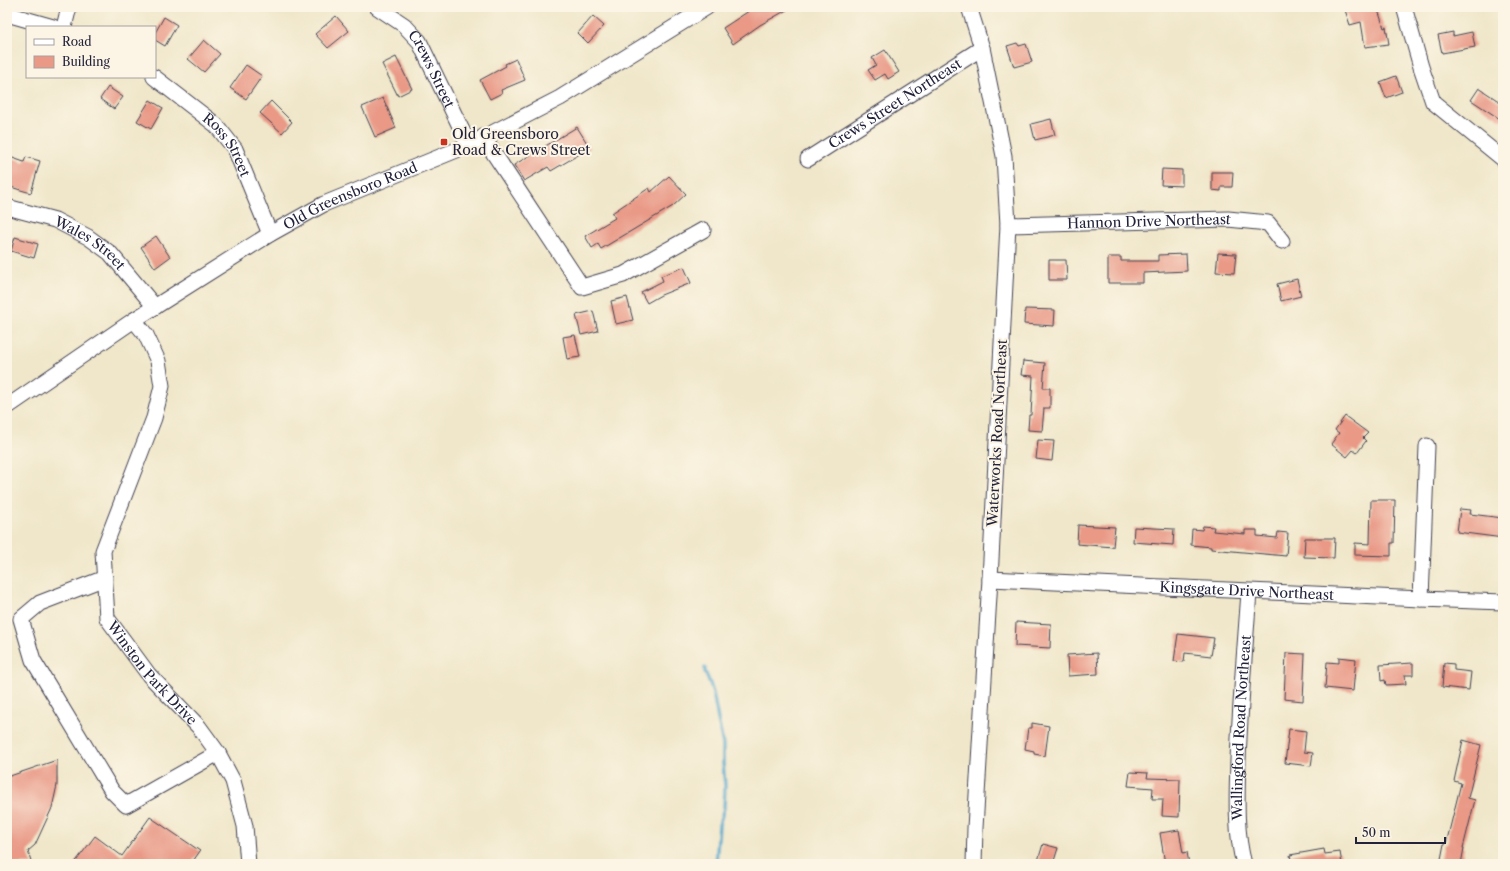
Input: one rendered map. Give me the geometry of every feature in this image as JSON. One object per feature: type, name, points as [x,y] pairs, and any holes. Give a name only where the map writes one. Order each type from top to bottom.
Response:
[{"type":"street","points":[[64,26],[69,7]]},
{"type":"street","name":"Crews Street","points":[[376,7],[404,25],[419,41],[469,145]]},
{"type":"street","name":"Waterworks Road Northeast","points":[[969,7],[982,48],[1004,156],[1008,225],[974,864]]},
{"type":"street","points":[[1404,7],[1433,102],[1503,159]]},
{"type":"street","name":"Old Greensboro Road","points":[[7,407],[155,306],[270,234],[324,204],[469,145],[560,98],[699,9]]},
{"type":"street","points":[[7,14],[49,26]]},
{"type":"street","name":"Crews Street Northeast","points":[[808,159],[982,48]]},
{"type":"street","name":"Ross Street","points":[[155,78],[216,125],[235,149],[270,234]]},
{"type":"street","points":[[483,137],[582,287],[623,275],[703,230]]},
{"type":"street","name":"Wales Street","points":[[7,207],[55,220],[88,237],[110,253],[155,306]]},
{"type":"street","name":"Hannon Drive Northeast","points":[[1008,225],[1228,219],[1268,224],[1282,240]]},
{"type":"street","name":"Winston Park Drive","points":[[134,320],[146,335],[158,361],[162,386],[154,418],[103,551],[107,618],[149,675],[199,727],[218,753],[233,781],[246,826],[248,864]]},
{"type":"street","points":[[1421,599],[1427,446]]},
{"type":"street","points":[[105,578],[40,603],[21,619],[34,660],[112,791],[126,805],[218,753]]},
{"type":"street","name":"Kingsgate Drive Northeast","points":[[990,579],[1249,592],[1503,602]]},
{"type":"street","name":"Wallingford Road Northeast","points":[[1244,864],[1238,835],[1237,792],[1240,710],[1249,592]]},
{"type":"building","points":[[755,7],[792,7],[760,25],[733,44],[723,28]]},
{"type":"building","points":[[1344,7],[1377,7],[1384,28],[1386,27],[1389,44],[1365,47],[1361,22],[1350,25]]},
{"type":"building","points":[[336,16],[349,31],[328,48],[315,34]]},
{"type":"building","points":[[593,16],[604,26],[588,43],[578,33]]},
{"type":"building","points":[[164,17],[177,25],[165,46],[156,41],[156,31]]},
{"type":"building","points":[[1453,32],[1453,36],[1472,32],[1475,47],[1442,53],[1438,35]]},
{"type":"building","points":[[204,40],[220,54],[204,72],[188,59]]},
{"type":"building","points":[[1017,43],[1019,46],[1026,44],[1032,62],[1014,67],[1007,46]]},
{"type":"building","points":[[885,50],[899,72],[888,79],[885,74],[875,80],[868,70],[876,65],[872,58]]},
{"type":"building","points":[[396,57],[412,89],[398,96],[382,64]]},
{"type":"building","points":[[516,59],[525,80],[501,90],[502,93],[490,99],[480,80],[506,66],[505,64]]},
{"type":"building","points":[[246,65],[262,76],[246,99],[230,88]]},
{"type":"building","points":[[1396,76],[1402,92],[1386,98],[1380,82]]},
{"type":"building","points":[[108,87],[123,97],[114,109],[100,99]]},
{"type":"building","points":[[1479,88],[1503,104],[1503,121],[1471,100]]},
{"type":"building","points":[[383,98],[396,128],[375,137],[362,107]]},
{"type":"building","points":[[150,100],[163,108],[151,129],[137,121]]},
{"type":"building","points":[[271,101],[292,122],[282,133],[260,113]]},
{"type":"building","points":[[1051,119],[1055,135],[1035,140],[1031,124]]},
{"type":"building","points":[[577,127],[590,148],[551,171],[548,167],[524,181],[514,165]]},
{"type":"building","points":[[7,156],[24,162],[26,157],[40,161],[31,193],[7,186]]},
{"type":"building","points":[[1162,169],[1182,170],[1182,186],[1161,185]]},
{"type":"building","points":[[1212,172],[1233,172],[1232,187],[1221,187],[1221,191],[1212,190]]},
{"type":"building","points":[[669,176],[686,194],[673,206],[601,249],[598,244],[592,248],[585,236],[615,218],[612,213],[649,188],[651,192]]},
{"type":"building","points":[[156,236],[170,257],[155,268],[141,247]]},
{"type":"building","points":[[15,237],[38,244],[34,258],[11,251]]},
{"type":"building","points":[[1218,253],[1236,254],[1234,273],[1216,272]]},
{"type":"building","points":[[1186,254],[1187,271],[1143,273],[1143,283],[1108,283],[1108,257],[1121,257],[1121,261],[1158,261],[1158,255]]},
{"type":"building","points":[[1049,260],[1066,260],[1067,280],[1049,280]]},
{"type":"building","points":[[684,267],[691,283],[661,295],[647,303],[641,292],[663,281],[661,276]]},
{"type":"building","points":[[1297,279],[1301,296],[1281,301],[1277,284]]},
{"type":"building","points":[[627,297],[633,320],[616,324],[611,301]]},
{"type":"building","points":[[1025,309],[1055,310],[1054,326],[1024,324]]},
{"type":"building","points":[[593,311],[598,331],[581,335],[576,315]]},
{"type":"building","points":[[575,335],[580,357],[567,359],[563,337]]},
{"type":"building","points":[[1023,361],[1045,363],[1043,388],[1050,388],[1050,408],[1044,408],[1042,431],[1028,430],[1029,415],[1031,415],[1033,376],[1021,375]]},
{"type":"building","points":[[1345,416],[1368,433],[1363,438],[1366,441],[1357,453],[1353,450],[1347,457],[1331,444],[1339,433],[1335,430]]},
{"type":"building","points":[[1038,440],[1054,441],[1052,461],[1036,459]]},
{"type":"building","points":[[1371,500],[1395,500],[1394,543],[1391,543],[1391,556],[1355,555],[1355,543],[1370,544]]},
{"type":"building","points":[[1460,509],[1471,510],[1470,514],[1503,518],[1503,538],[1457,532]]},
{"type":"building","points":[[1078,525],[1115,527],[1113,547],[1077,544]]},
{"type":"building","points":[[1203,526],[1214,527],[1213,531],[1245,534],[1245,530],[1257,530],[1257,536],[1277,538],[1278,532],[1288,533],[1286,556],[1211,549],[1211,547],[1191,545],[1192,529],[1202,530]]},
{"type":"building","points":[[1134,527],[1174,529],[1173,545],[1133,542]]},
{"type":"building","points":[[1305,538],[1335,538],[1334,558],[1304,557]]},
{"type":"building","points":[[1016,622],[1051,624],[1050,648],[1015,646]]},
{"type":"building","points":[[1178,634],[1214,638],[1211,656],[1185,653],[1184,662],[1174,661]]},
{"type":"building","points":[[1097,653],[1098,674],[1068,676],[1067,655]]},
{"type":"building","points":[[1286,653],[1305,654],[1303,701],[1284,699]]},
{"type":"building","points":[[1339,657],[1356,659],[1353,691],[1325,688],[1327,662],[1339,663]]},
{"type":"building","points":[[1413,663],[1413,675],[1405,675],[1406,684],[1386,685],[1385,680],[1381,681],[1380,665]]},
{"type":"building","points":[[1444,663],[1454,664],[1454,670],[1471,672],[1469,690],[1442,687]]},
{"type":"building","points":[[1032,723],[1049,726],[1045,756],[1034,754],[1034,751],[1025,749],[1028,728],[1032,728]]},
{"type":"building","points":[[1289,729],[1306,731],[1304,752],[1313,753],[1311,766],[1285,763]]},
{"type":"building","points":[[1463,740],[1481,745],[1468,798],[1475,800],[1463,848],[1461,864],[1440,864],[1461,783],[1454,781]]},
{"type":"building","points":[[57,760],[57,785],[52,808],[35,845],[28,851],[32,864],[7,864],[7,777]]},
{"type":"building","points":[[1130,772],[1148,773],[1147,778],[1180,779],[1179,817],[1162,816],[1163,799],[1152,799],[1153,788],[1128,786]]},
{"type":"building","points":[[150,817],[200,851],[191,864],[74,864],[95,836],[122,856]]},
{"type":"building","points":[[1179,830],[1183,853],[1187,852],[1189,864],[1165,864],[1160,833]]},
{"type":"building","points":[[1043,844],[1058,848],[1053,864],[1037,864]]},
{"type":"building","points":[[1324,849],[1325,854],[1340,852],[1342,864],[1292,864],[1290,855]]},
{"type":"waterway","points":[[705,668],[705,672],[713,693],[723,745],[725,786],[724,808],[719,825],[716,864]]},
{"type":"place","name":"Old Greensboro Road & Crews Street","points":[[444,142]]}]
